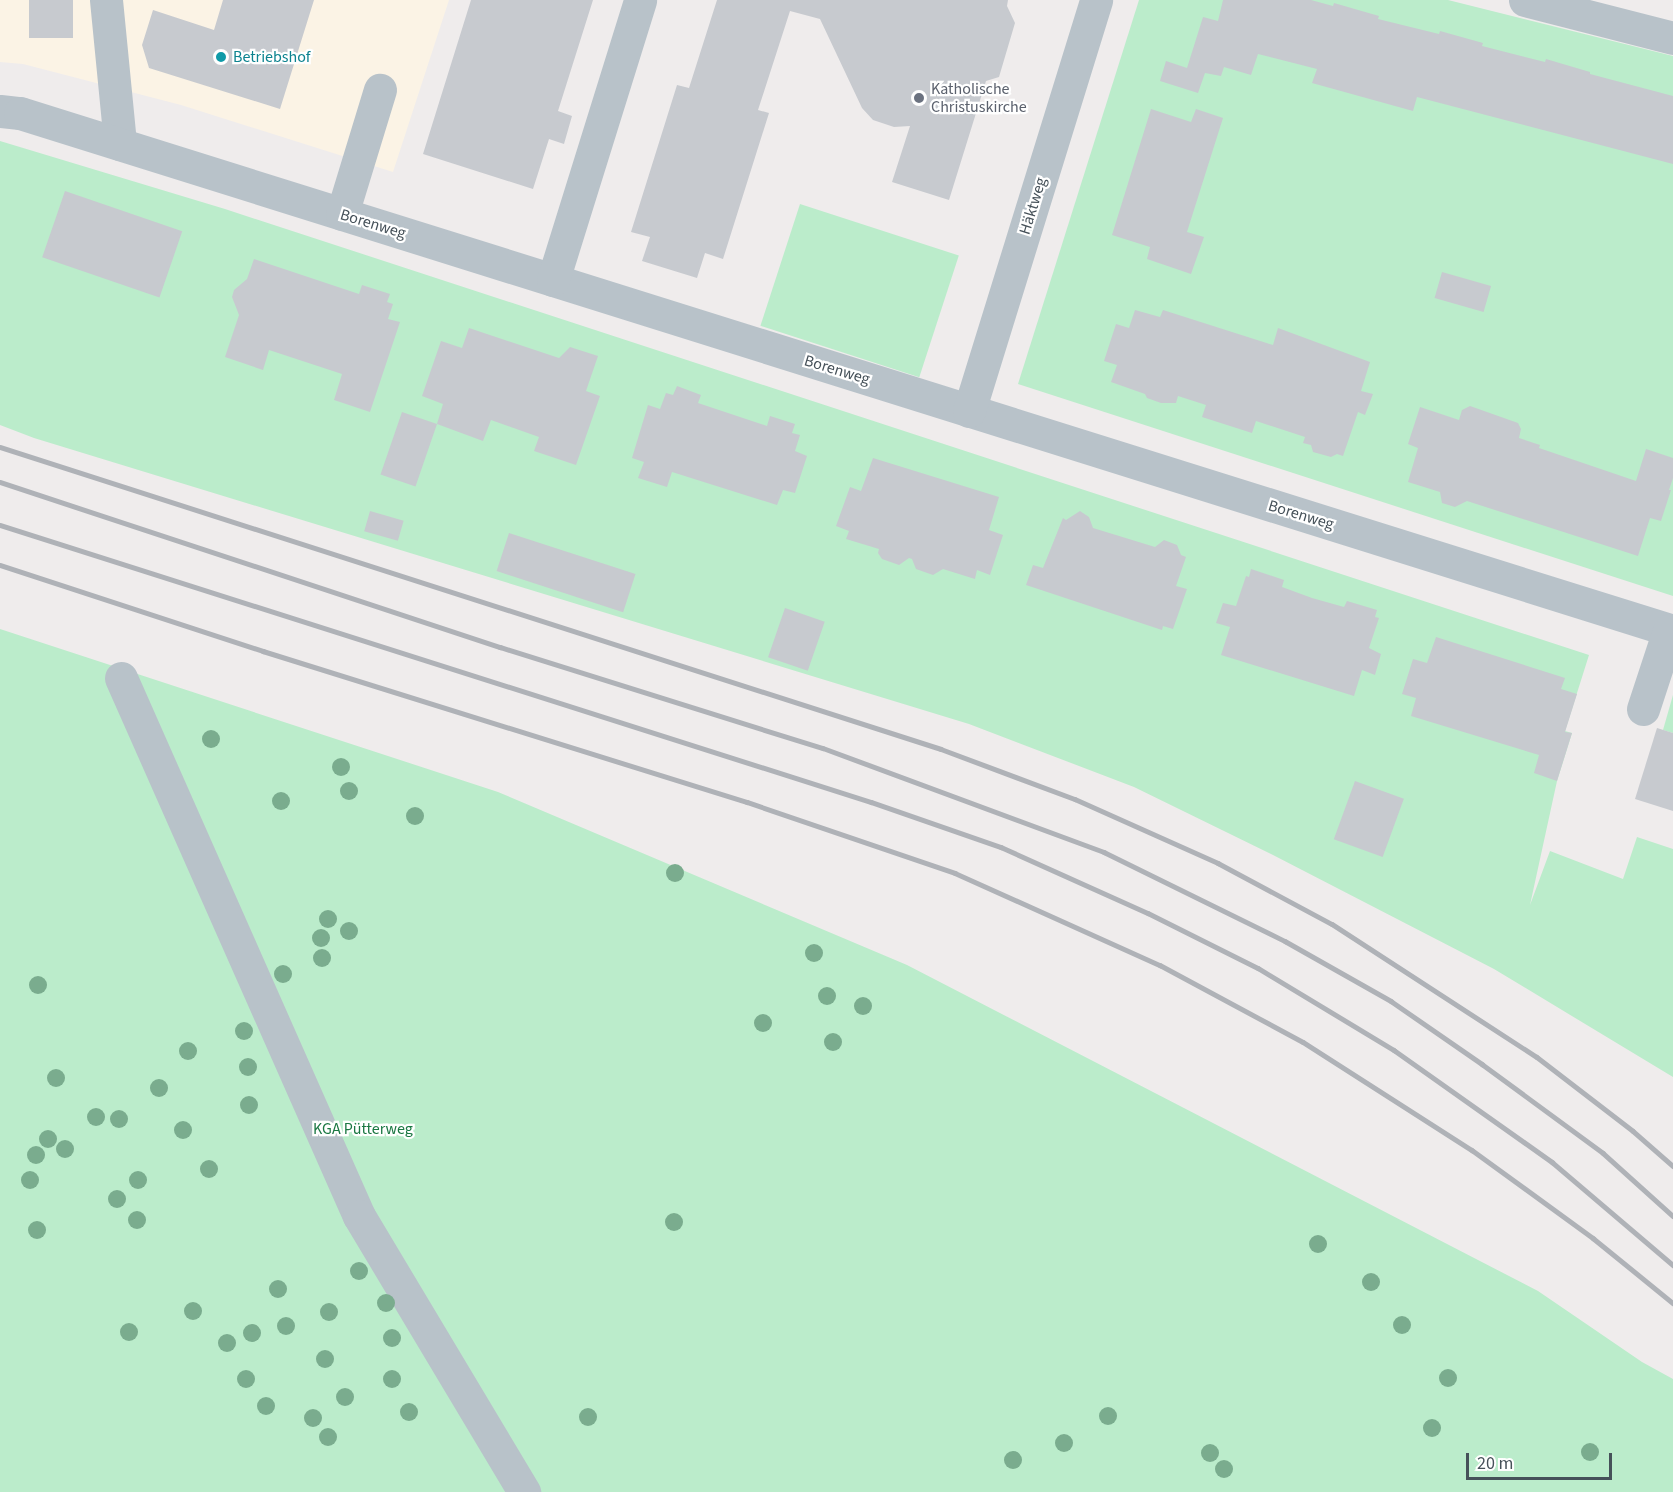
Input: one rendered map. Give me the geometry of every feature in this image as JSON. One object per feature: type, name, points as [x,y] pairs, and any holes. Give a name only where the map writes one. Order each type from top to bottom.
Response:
[{"type":"street","points":[[106,0],[120,144]]},
{"type":"street","points":[[553,280],[640,0]]},
{"type":"street","name":"Häktweg","points":[[969,411],[1096,0]]},
{"type":"street","points":[[1525,0],[1673,38]]},
{"type":"street","points":[[342,214],[380,90]]},
{"type":"street","name":"Borenweg","points":[[0,111],[20,113],[120,144],[1671,630]]},
{"type":"street","points":[[1643,709],[1671,630]]},
{"type":"street","points":[[121,678],[359,1216],[524,1492]]},
{"type":"shaded area","points":[[0,0],[449,0],[393,172],[181,105],[23,64],[0,62]]},
{"type":"green space","points":[[1139,0],[1448,0],[1673,56],[1673,596],[1018,384]]},
{"type":"green space","points":[[0,141],[225,209],[1589,655],[1565,731],[1572,733],[1557,781],[1530,905],[1550,851],[1623,879],[1637,837],[1673,849],[1673,1077],[1494,969],[1273,855],[1134,787],[969,724],[34,438],[0,425]]},
{"type":"green space","points":[[800,204],[959,256],[919,377],[760,326]]},
{"type":"green space","name":"KGA Pütterweg","points":[[0,629],[498,792],[907,965],[1538,1291],[1642,1362],[1673,1379],[1673,1492],[0,1492]]},
{"type":"green space","points":[[1673,695],[1673,733],[1663,730]]},
{"type":"building","points":[[29,0],[73,0],[73,38],[29,38]]},
{"type":"building","name":"Betriebshof","points":[[223,0],[314,0],[280,109],[149,68],[142,45],[153,10],[214,30]]},
{"type":"building","points":[[471,0],[593,0],[558,111],[572,116],[564,144],[549,139],[533,189],[423,154]]},
{"type":"building","name":"Katholische Christuskirche","points":[[717,0],[1008,0],[1007,6],[1015,23],[999,77],[986,81],[949,200],[892,182],[910,126],[894,127],[873,120],[862,108],[820,19],[790,11],[758,110],[769,113],[723,259],[705,253],[697,278],[642,261],[650,237],[631,232],[677,85],[689,88]]},
{"type":"building","points":[[1223,0],[1311,0],[1333,6],[1334,3],[1379,16],[1378,19],[1439,34],[1440,31],[1483,43],[1482,46],[1545,62],[1546,59],[1590,72],[1590,74],[1673,96],[1673,164],[1417,97],[1413,111],[1312,83],[1317,69],[1258,54],[1251,75],[1224,67],[1221,76],[1205,73],[1198,93],[1160,81],[1166,61],[1187,68],[1203,17],[1218,21]]},
{"type":"building","points":[[1151,109],[1191,122],[1196,109],[1223,118],[1187,232],[1204,237],[1191,274],[1147,259],[1150,247],[1112,235]]},
{"type":"building","points":[[65,191],[182,231],[159,298],[42,257]]},
{"type":"building","points":[[254,259],[359,294],[362,285],[390,294],[387,302],[393,304],[388,319],[400,322],[370,412],[334,400],[342,374],[269,350],[263,370],[225,357],[239,315],[232,297],[234,290],[247,279]]},
{"type":"building","points":[[1442,272],[1491,286],[1484,312],[1435,298]]},
{"type":"building","points":[[1135,310],[1160,317],[1163,310],[1273,345],[1278,328],[1370,362],[1361,391],[1373,394],[1365,415],[1358,412],[1343,456],[1337,454],[1331,457],[1313,452],[1311,445],[1303,443],[1305,437],[1256,421],[1252,433],[1202,417],[1206,405],[1178,396],[1176,403],[1161,403],[1147,398],[1145,394],[1111,382],[1117,365],[1104,361],[1116,324],[1129,328]]},
{"type":"building","points":[[469,328],[559,358],[570,347],[598,356],[586,391],[600,396],[576,465],[534,451],[539,437],[491,420],[483,441],[437,424],[443,404],[422,396],[441,341],[462,348]]},
{"type":"building","points":[[677,386],[701,395],[698,403],[767,426],[770,416],[795,424],[792,433],[800,435],[795,451],[807,456],[795,493],[783,490],[777,505],[672,472],[667,487],[638,478],[644,462],[632,458],[648,405],[660,409],[666,393],[673,395]]},
{"type":"building","points":[[1470,406],[1518,423],[1521,429],[1519,438],[1540,445],[1539,448],[1636,481],[1646,449],[1673,458],[1673,478],[1669,490],[1671,490],[1661,521],[1650,518],[1638,556],[1467,501],[1455,507],[1442,503],[1440,492],[1408,482],[1418,448],[1408,444],[1420,407],[1459,420],[1462,410]]},
{"type":"building","points":[[402,412],[437,424],[415,486],[381,474]]},
{"type":"building","points":[[873,458],[999,497],[989,530],[1003,535],[990,575],[977,570],[975,579],[943,569],[933,575],[916,569],[912,559],[909,558],[899,565],[882,559],[878,553],[879,549],[846,539],[849,531],[836,526],[850,487],[861,491]]},
{"type":"building","points":[[370,511],[404,521],[398,541],[364,531]]},
{"type":"building","points":[[1080,511],[1089,517],[1093,528],[1155,547],[1164,540],[1177,545],[1181,555],[1186,557],[1176,586],[1187,589],[1173,629],[1163,626],[1162,630],[1026,585],[1033,565],[1043,568],[1063,518],[1066,520]]},
{"type":"building","points":[[509,533],[635,574],[623,612],[497,571]]},
{"type":"building","points":[[1251,569],[1284,580],[1282,587],[1312,598],[1344,607],[1347,601],[1377,610],[1375,617],[1379,618],[1369,648],[1381,654],[1375,675],[1362,670],[1354,696],[1221,655],[1230,627],[1216,623],[1223,603],[1236,606],[1246,576],[1249,577]]},
{"type":"building","points":[[785,608],[825,622],[808,671],[768,657]]},
{"type":"building","points":[[1436,637],[1565,678],[1561,689],[1577,694],[1565,732],[1572,733],[1557,781],[1534,773],[1539,755],[1411,716],[1416,698],[1402,694],[1413,659],[1427,663]]},
{"type":"building","points":[[1657,728],[1673,733],[1673,811],[1635,799]]},
{"type":"building","points":[[1355,781],[1404,799],[1383,857],[1334,839]]},
{"type":"railway","points":[[0,447],[941,749],[1075,799],[1218,863],[1332,924],[1537,1057],[1633,1131],[1673,1166]]},
{"type":"railway","points":[[0,482],[500,647],[823,748],[1104,852],[1285,941],[1391,1001],[1482,1064],[1603,1153],[1673,1216]]},
{"type":"railway","points":[[0,525],[871,802],[1001,847],[1148,913],[1258,968],[1394,1050],[1552,1162],[1673,1265]]},
{"type":"railway","points":[[0,565],[263,651],[747,802],[955,873],[1160,965],[1303,1042],[1472,1150],[1593,1238],[1673,1303]]},
{"type":"place","name":"Betriebshof","points":[[221,57]]},
{"type":"place","name":"Katholische Christuskirche","points":[[919,98]]}]
